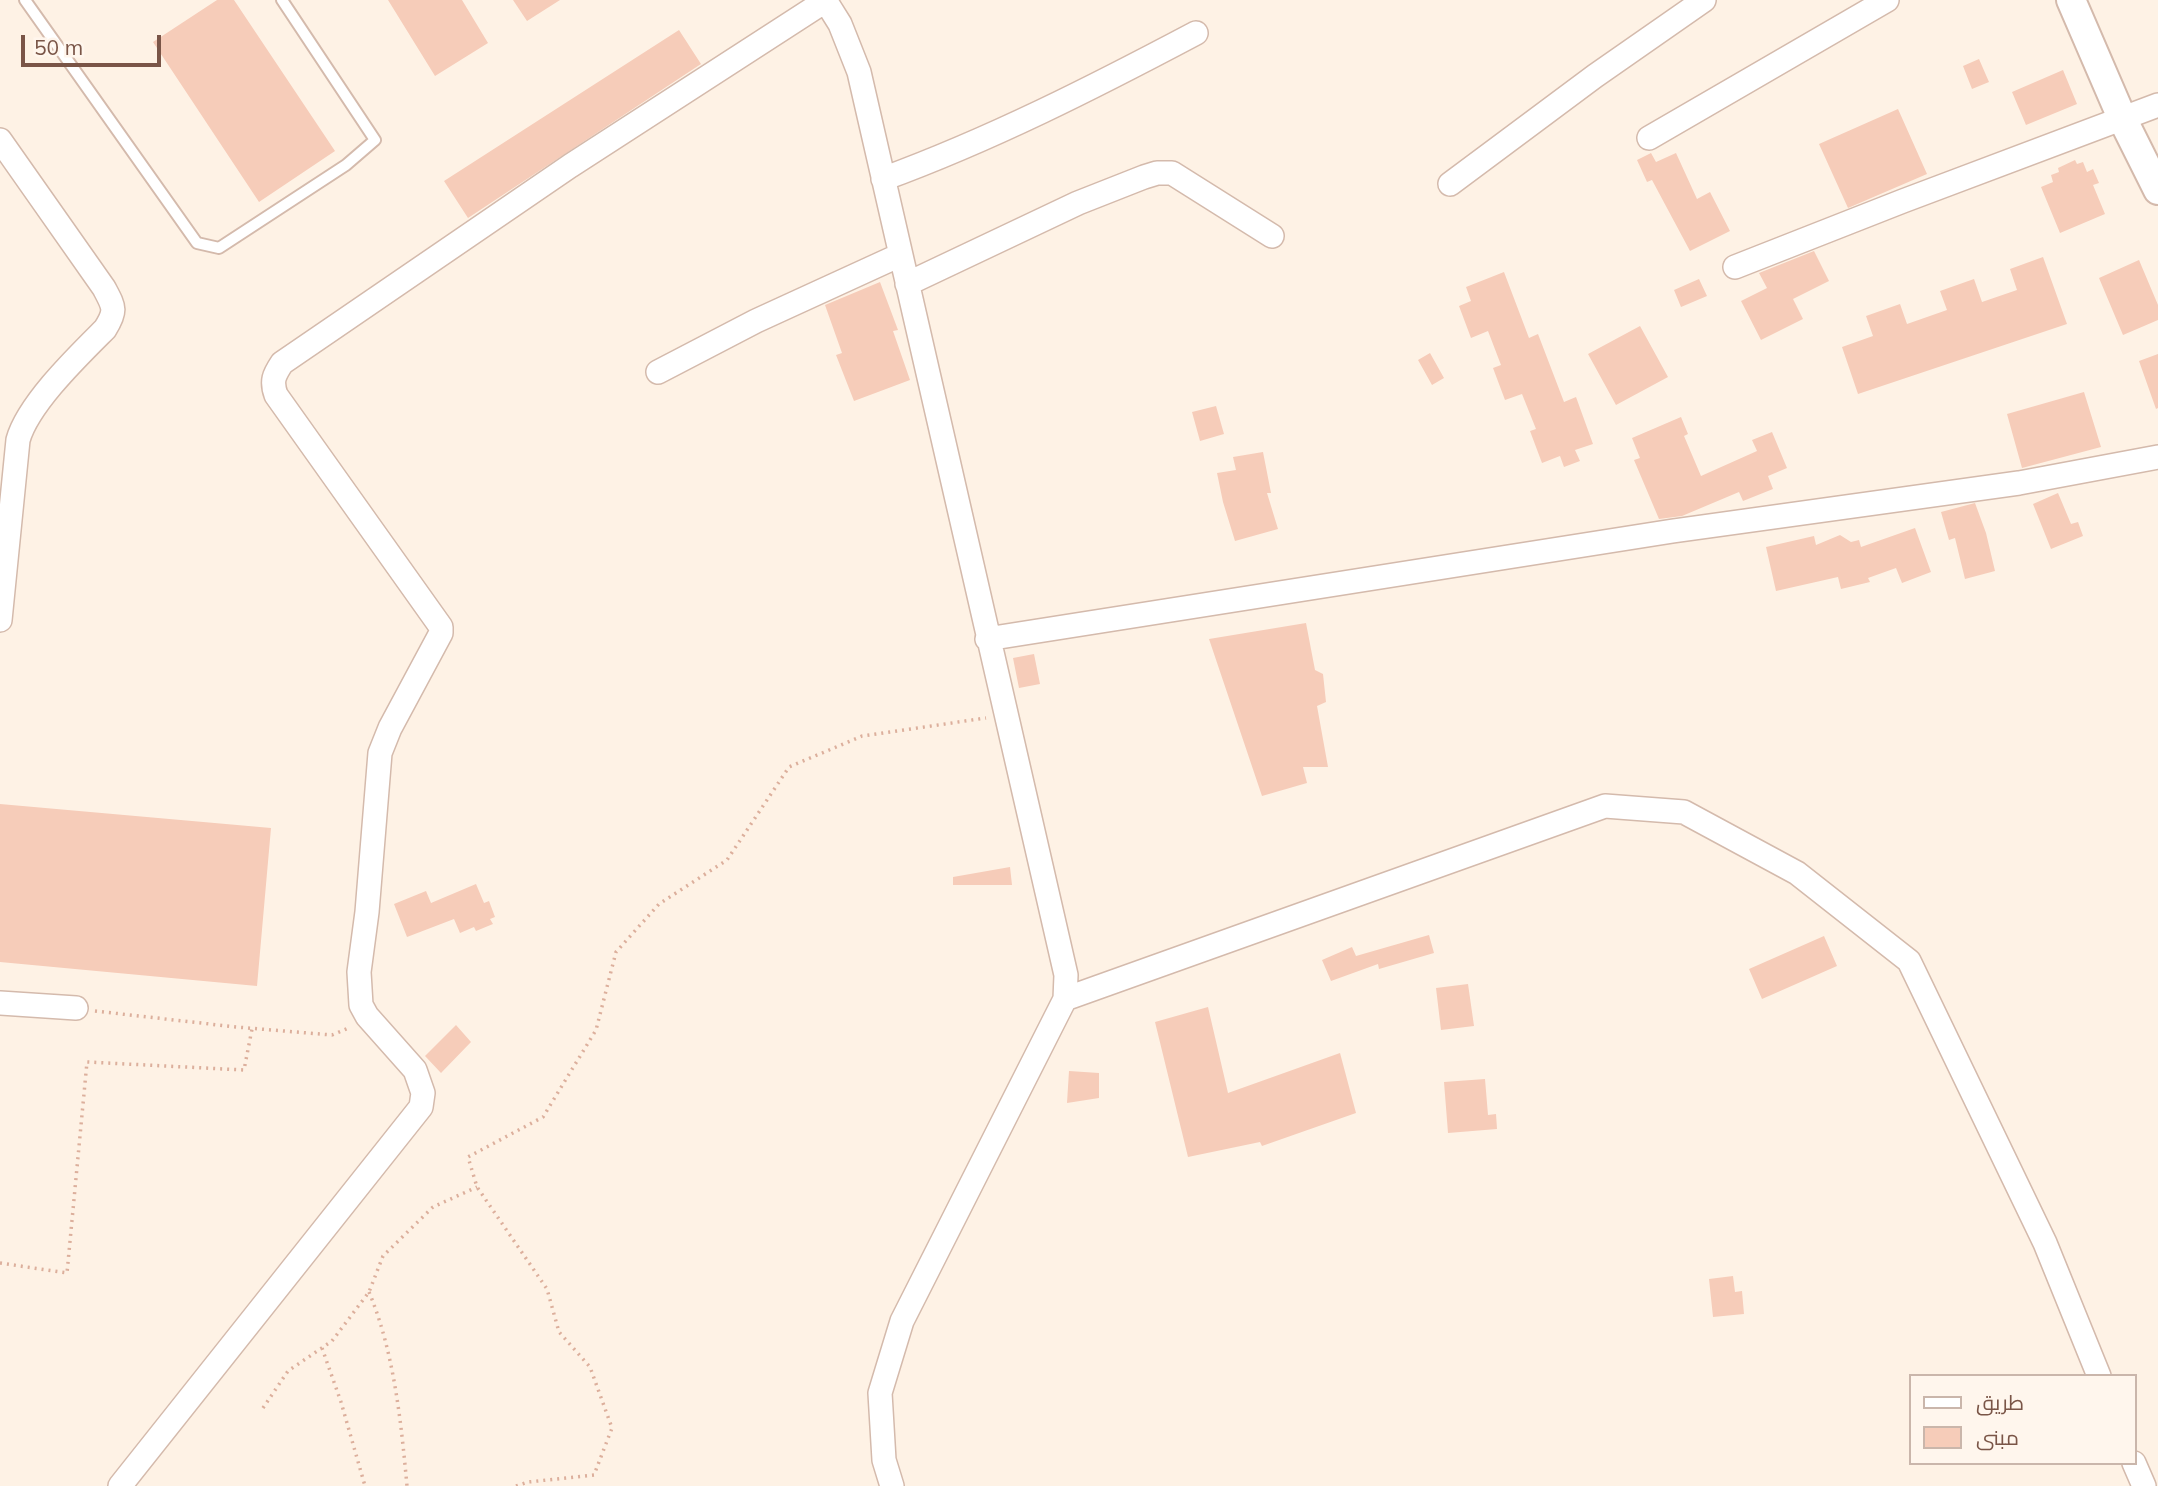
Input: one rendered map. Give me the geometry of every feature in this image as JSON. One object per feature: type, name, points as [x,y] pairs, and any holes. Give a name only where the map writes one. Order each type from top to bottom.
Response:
[{"type":"street","points":[[120,1486],[421,1107],[423,1093],[415,1070],[361,1005],[359,972],[367,912],[380,752],[441,633],[441,627],[276,395],[272,385],[273,376],[282,363],[570,166],[825,0],[840,24],[859,72],[1066,975],[1065,999],[902,1321],[880,1393],[884,1460],[892,1486]]},
{"type":"street","points":[[1450,184],[1595,76],[1704,0]]},
{"type":"street","points":[[1649,138],[1888,0]]},
{"type":"street","points":[[2071,0],[2122,118],[2158,190]]},
{"type":"street","points":[[883,179],[926,163],[1080,95],[1196,33]]},
{"type":"street","points":[[1735,267],[2158,105]]},
{"type":"street","points":[[0,139],[104,288],[114,308],[114,315],[106,329],[37,404],[22,427],[18,440],[0,620]]},
{"type":"street","points":[[907,284],[1078,203],[1157,173],[1172,173],[1272,236]]},
{"type":"street","points":[[658,372],[757,321],[900,255]]},
{"type":"street","points":[[987,639],[1673,531],[2020,483],[2158,457]]},
{"type":"street","points":[[1065,999],[1605,806],[1684,812],[1797,873],[1909,961],[2045,1243],[2098,1374]]},
{"type":"street","points":[[0,1003],[76,1008]]},
{"type":"street","points":[[2135,1465],[2144,1486]]},
{"type":"lane","points":[[25,0],[197,243],[219,248],[346,165],[375,140],[282,0]]},
{"type":"path","points":[[516,1486],[528,1482],[594,1475],[612,1428],[590,1367],[559,1332],[547,1289],[477,1187],[468,1157],[543,1117],[596,1030],[616,952],[659,904],[727,860],[789,767],[862,736],[1005,716]]},
{"type":"path","points":[[76,1008],[331,1035],[344,1031],[368,1016]]},
{"type":"path","points":[[0,1263],[68,1273],[88,1062],[244,1070],[252,1028]]},
{"type":"path","points":[[263,1408],[288,1371],[332,1341],[369,1292],[383,1256],[433,1207],[477,1187]]},
{"type":"path","points":[[369,1292],[381,1320],[399,1409],[407,1486]]},
{"type":"path","points":[[322,1348],[365,1486]]},
{"type":"building","points":[[217,0],[234,0],[335,151],[259,202],[153,42]]},
{"type":"building","points":[[388,0],[462,0],[488,43],[435,76]]},
{"type":"building","points":[[513,0],[560,0],[527,21]]},
{"type":"building","points":[[679,30],[701,64],[468,218],[444,181]]},
{"type":"building","points":[[1979,59],[1989,82],[1972,89],[1963,66]]},
{"type":"building","points":[[2063,70],[2077,104],[2026,125],[2012,92]]},
{"type":"building","points":[[1898,109],[1927,174],[1848,208],[1819,144]]},
{"type":"building","points":[[1651,153],[1656,162],[1676,153],[1697,199],[1710,192],[1730,231],[1690,251],[1652,180],[1647,182],[1637,160]]},
{"type":"building","points":[[2075,160],[2077,164],[2083,162],[2087,172],[2093,169],[2099,183],[2093,185],[2105,214],[2060,233],[2041,187],[2053,182],[2051,175],[2059,172],[2058,168]]},
{"type":"building","points":[[1814,251],[1829,281],[1793,299],[1803,319],[1761,340],[1741,301],[1767,288],[1759,273]]},
{"type":"building","points":[[2043,257],[2067,324],[1858,394],[1842,347],[1873,336],[1866,316],[1900,304],[1907,324],[1947,310],[1940,291],[1974,279],[1982,302],[2017,290],[2010,269]]},
{"type":"building","points":[[2139,260],[2158,305],[2158,320],[2123,335],[2099,278]]},
{"type":"building","points":[[1504,272],[1529,338],[1538,334],[1564,402],[1576,397],[1593,444],[1575,450],[1580,461],[1564,467],[1560,456],[1542,463],[1530,431],[1536,429],[1522,394],[1505,400],[1493,368],[1501,365],[1488,331],[1471,338],[1459,306],[1471,301],[1466,287]]},
{"type":"building","points":[[1699,279],[1707,296],[1681,307],[1674,290]]},
{"type":"building","points":[[880,282],[898,330],[893,331],[910,380],[854,401],[836,355],[842,353],[825,305]]},
{"type":"building","points":[[1640,326],[1668,377],[1616,405],[1588,354]]},
{"type":"building","points":[[1430,353],[1444,378],[1432,385],[1418,360]]},
{"type":"building","points":[[2158,354],[2158,408],[2156,409],[2139,361]]},
{"type":"building","points":[[2084,392],[2101,447],[2022,468],[2007,414]]},
{"type":"building","points":[[1216,406],[1224,434],[1200,441],[1192,412]]},
{"type":"building","points":[[1681,417],[1688,434],[1684,436],[1701,476],[1757,451],[1752,440],[1772,432],[1787,468],[1768,476],[1773,489],[1743,501],[1739,492],[1682,516],[1659,519],[1634,460],[1640,458],[1632,438]]},
{"type":"building","points":[[1263,452],[1271,493],[1267,493],[1278,529],[1235,541],[1217,473],[1236,470],[1233,457]]},
{"type":"building","points":[[2058,493],[2071,524],[2078,522],[2083,536],[2051,549],[2033,504]]},
{"type":"building","points":[[1975,503],[1995,571],[1965,579],[1955,538],[1949,540],[1941,512]]},
{"type":"building","points":[[1915,528],[1931,572],[1902,583],[1896,568],[1868,578],[1870,582],[1841,589],[1838,577],[1776,591],[1766,547],[1814,536],[1816,545],[1840,535],[1851,542],[1859,540],[1861,547]]},
{"type":"building","points":[[1306,623],[1315,670],[1323,674],[1326,702],[1317,706],[1328,767],[1303,767],[1307,783],[1262,796],[1209,639]]},
{"type":"building","points":[[1034,654],[1040,684],[1019,688],[1013,658]]},
{"type":"building","points":[[0,804],[271,828],[257,986],[0,962]]},
{"type":"building","points":[[1010,867],[1012,885],[953,885],[953,877]]},
{"type":"building","points":[[476,884],[484,903],[489,901],[495,917],[490,919],[493,924],[476,931],[474,927],[460,933],[454,919],[407,937],[394,904],[426,891],[431,903]]},
{"type":"building","points":[[1429,935],[1434,953],[1379,969],[1378,964],[1331,981],[1322,960],[1352,947],[1356,956]]},
{"type":"building","points":[[1824,936],[1837,966],[1762,999],[1749,969]]},
{"type":"building","points":[[1468,984],[1474,1026],[1441,1030],[1436,988]]},
{"type":"building","points":[[1208,1007],[1228,1093],[1340,1053],[1356,1113],[1262,1146],[1260,1142],[1188,1157],[1155,1022]]},
{"type":"building","points":[[456,1025],[471,1042],[441,1073],[425,1056]]},
{"type":"building","points":[[1069,1071],[1099,1073],[1099,1098],[1067,1103]]},
{"type":"building","points":[[1485,1079],[1488,1115],[1496,1114],[1497,1129],[1448,1133],[1444,1082]]},
{"type":"building","points":[[1733,1276],[1735,1292],[1742,1291],[1744,1314],[1713,1317],[1709,1279]]}]
